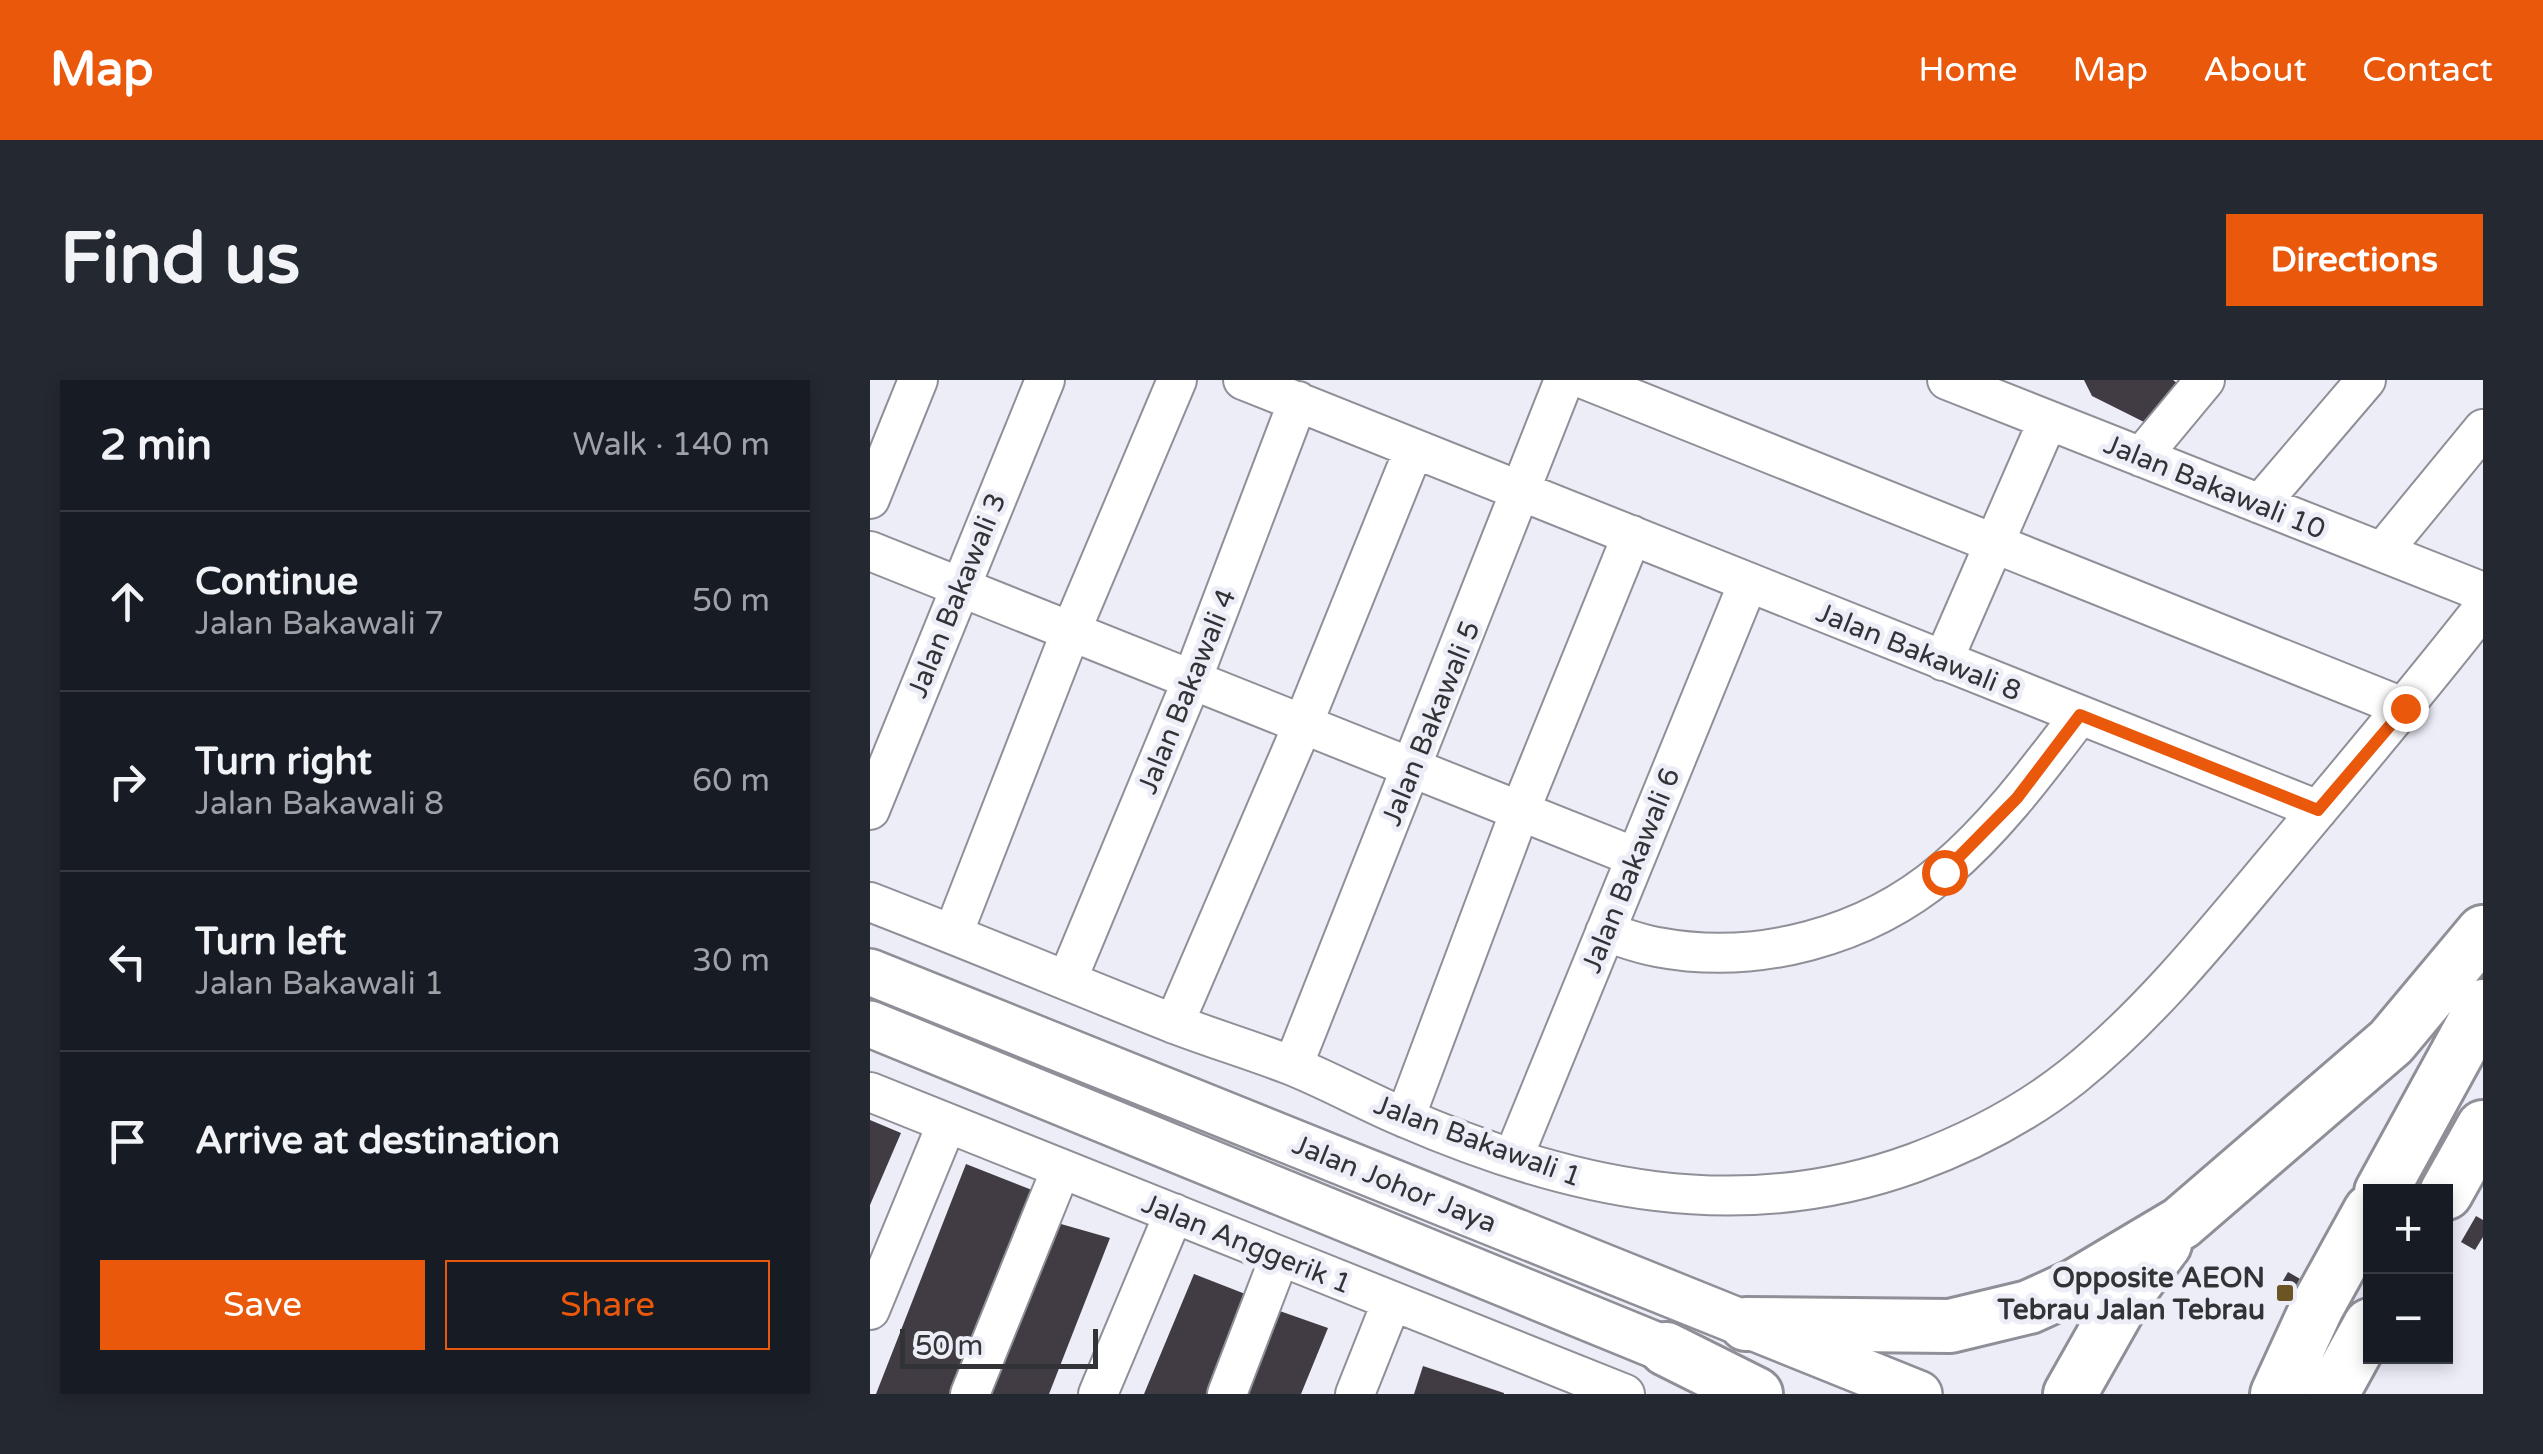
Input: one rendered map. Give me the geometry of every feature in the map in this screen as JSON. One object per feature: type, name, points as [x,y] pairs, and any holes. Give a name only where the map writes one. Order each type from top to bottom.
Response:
[{"type":"highway","points":[[1746,1324],[1950,1326],[2029,1308],[2076,1286],[2181,1222],[2390,1042],[2483,932]]},
{"type":"highway","points":[[2386,1184],[2483,1006]]},
{"type":"highway","points":[[2451,1184],[2483,1126]]},
{"type":"highway","points":[[2070,1394],[2125,1297],[2181,1222]]},
{"type":"highway","points":[[2277,1394],[2317,1307],[2363,1224]]},
{"type":"highway","points":[[2332,1394],[2363,1339]]},
{"type":"highway","points":[[1666,1350],[1756,1394]]},
{"type":"main road","name":"Jalan Johor Jaya","points":[[870,972],[1919,1394]]},
{"type":"main road","name":"Jalan Johor Jaya","points":[[870,1024],[1775,1394]]},
{"type":"street","points":[[870,499],[918,380]]},
{"type":"street","name":"Jalan Bakawali 3","points":[[870,810],[1045,380]]},
{"type":"street","points":[[954,934],[1071,632],[1177,380]]},
{"type":"street","name":"Jalan Bakawali 8","points":[[1244,380],[2318,810]]},
{"type":"street","name":"Jalan Bakawali 5","points":[[1293,1066],[1564,380]]},
{"type":"street","points":[[1586,380],[2405,708]]},
{"type":"street","name":"Jalan Bakawali 10","points":[[1947,380],[2018,392],[2048,420],[2483,592]]},
{"type":"street","points":[[2142,457],[2205,380]]},
{"type":"street","points":[[2260,504],[2366,380]]},
{"type":"street","name":"Jalan Bakawali 4","points":[[1068,978],[1192,680],[1298,401]]},
{"type":"street","points":[[1943,661],[2048,420]]},
{"type":"street","points":[[2382,552],[2483,430]]},
{"type":"street","points":[[1174,1024],[1303,724],[1414,449]]},
{"type":"street","points":[[1405,1118],[1520,811],[1632,535]]},
{"type":"street","points":[[870,551],[1635,857]]},
{"type":"street","name":"Jalan Bakawali 6","points":[[1512,1158],[1748,583]]},
{"type":"street","name":"Jalan Bakawali 1","points":[[870,902],[1068,978],[1174,1024],[1293,1066],[1405,1118],[1588,1181],[1636,1190],[1742,1197],[1838,1187],[1883,1174],[1982,1135],[2072,1077],[2119,1036],[2179,974],[2405,708],[2483,608]]},
{"type":"street","points":[[1605,932],[1654,947],[1732,953],[1802,943],[1872,918],[1932,880],[1975,842],[2017,798],[2080,715]]},
{"type":"street","name":"Jalan Anggerik 1","points":[[870,1092],[1625,1394]]},
{"type":"street","points":[[870,1310],[947,1123]]},
{"type":"street","points":[[970,1394],[1061,1168]]},
{"type":"street","points":[[1098,1394],[1174,1213]]},
{"type":"street","points":[[1227,1394],[1280,1256]]},
{"type":"street","points":[[1355,1394],[1392,1301]]},
{"type":"building","points":[[2084,380],[2173,380],[2186,390],[2152,426],[2092,396]]},
{"type":"building","points":[[870,1120],[901,1133],[870,1205]]},
{"type":"building","points":[[966,1164],[1032,1190],[952,1394],[876,1394]]},
{"type":"building","points":[[2476,1216],[2483,1220],[2483,1237],[2475,1250],[2461,1242]]},
{"type":"building","points":[[1054,1222],[1110,1238],[1049,1394],[985,1394]]},
{"type":"building","points":[[2288,1272],[2302,1280],[2287,1304],[2274,1296]]},
{"type":"building","points":[[1194,1274],[1253,1297],[1215,1394],[1144,1394]]},
{"type":"building","points":[[1274,1309],[1328,1328],[1301,1394],[1240,1394]]},
{"type":"building","points":[[1423,1366],[1504,1393],[1504,1394],[1414,1394]]},
{"type":"place","name":"Opposite AEON Tebrau Jalan Tebrau","points":[[2285,1293]]},
{"type":"route","points":[[1944,872],[2017,798],[2080,715],[2318,810],[2405,708]]}]
